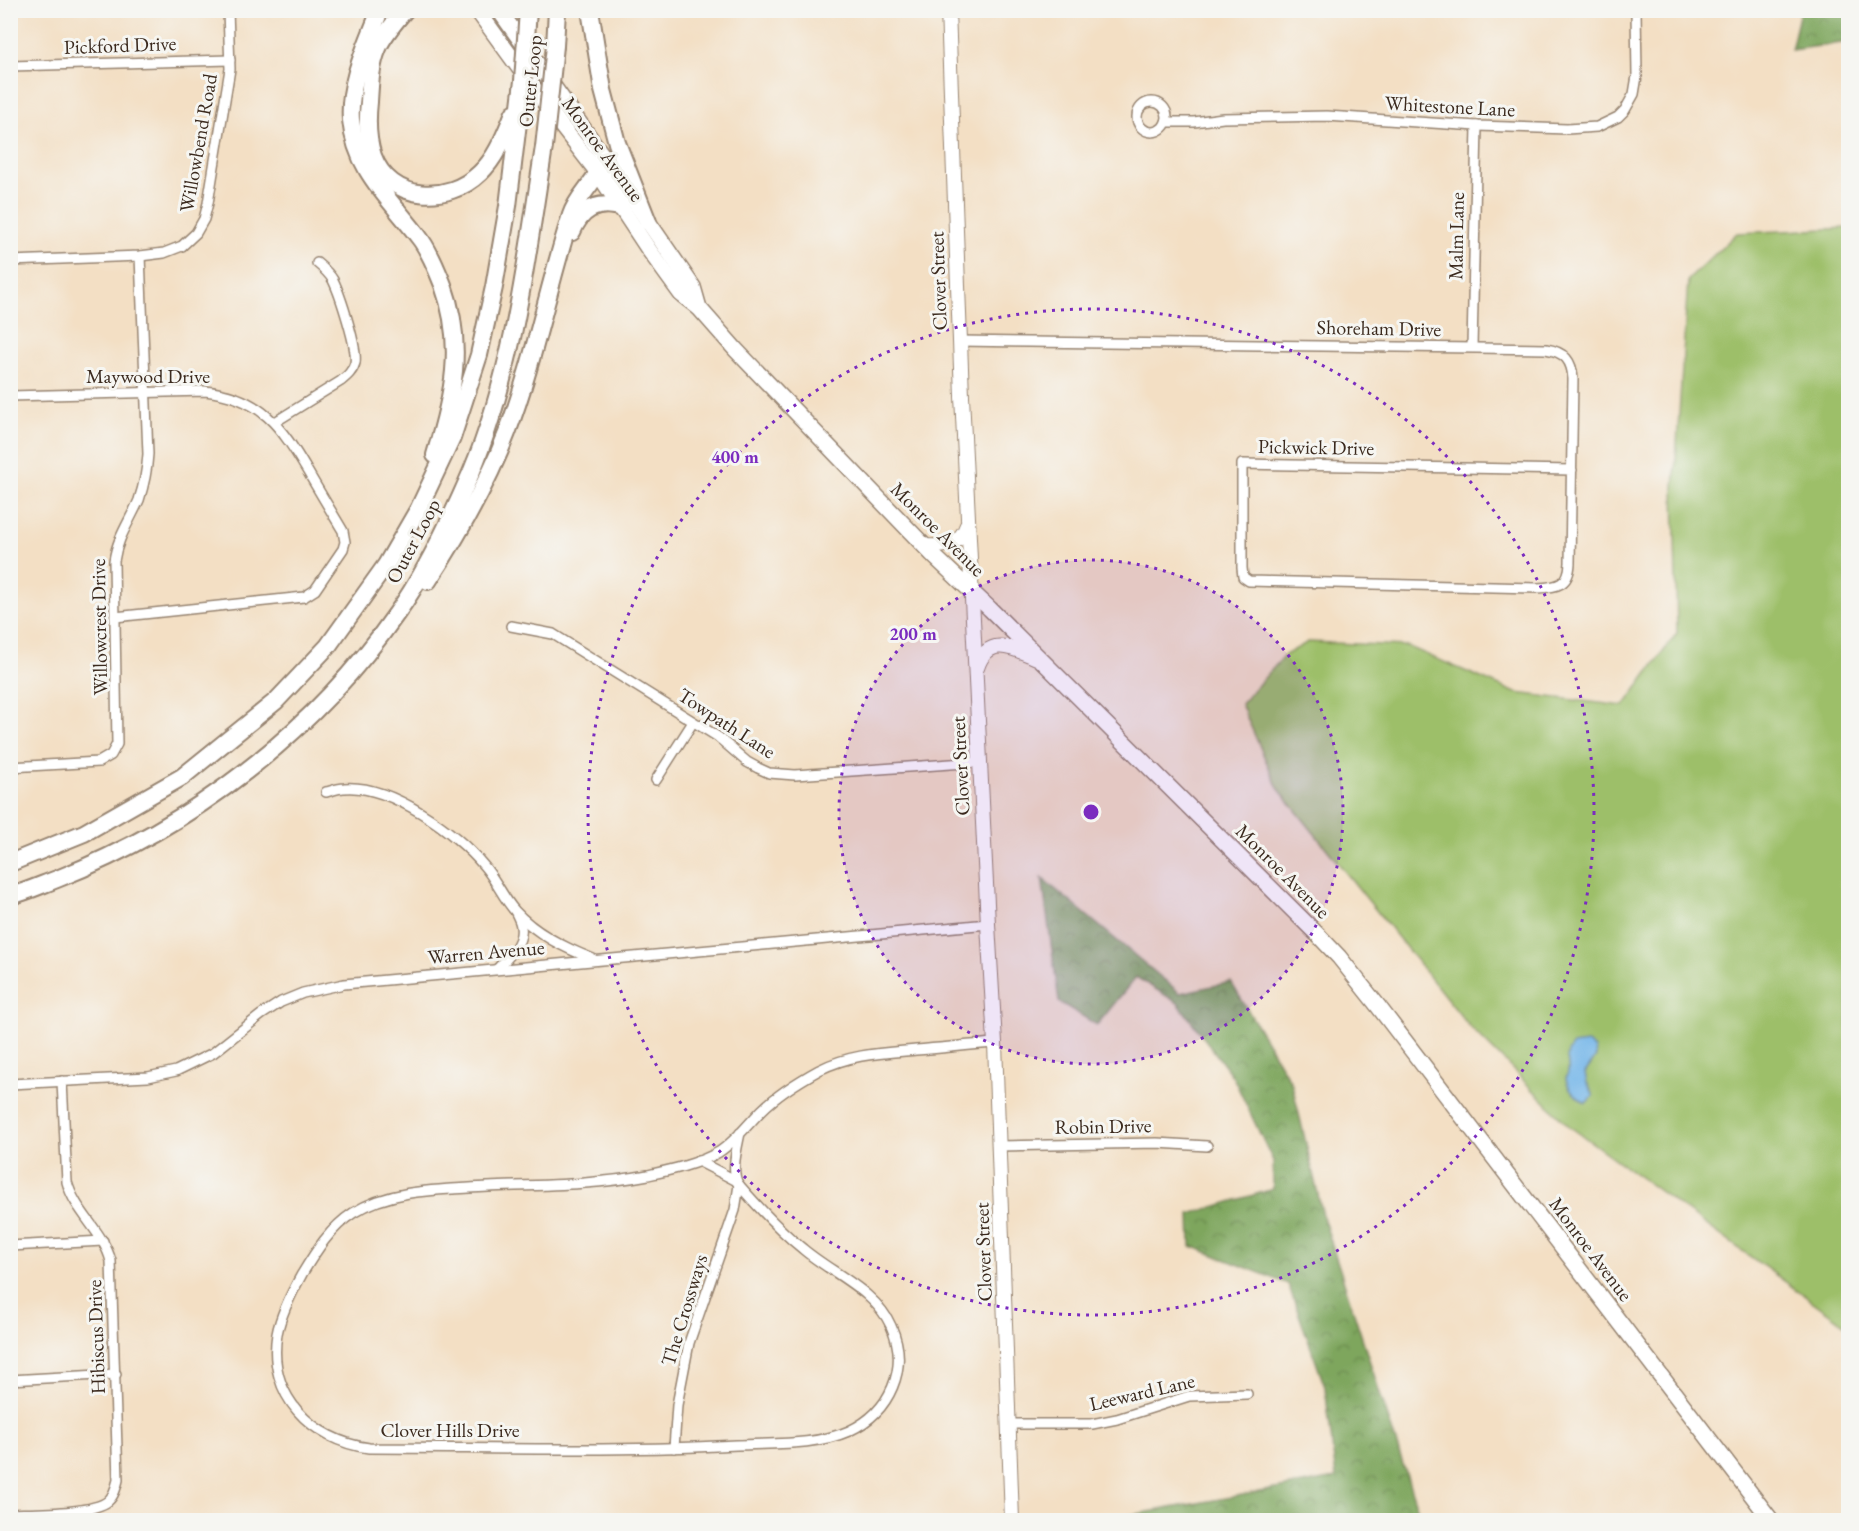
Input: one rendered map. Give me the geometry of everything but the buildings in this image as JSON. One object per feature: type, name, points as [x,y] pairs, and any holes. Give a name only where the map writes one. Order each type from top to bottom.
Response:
[{"type":"highway","points":[[380,10],[352,91],[351,120],[357,149],[370,177],[422,241],[430,256],[445,290],[454,330],[456,354],[452,393],[419,508]]},
{"type":"highway","points":[[371,34],[390,10]]},
{"type":"highway","points":[[405,10],[378,48],[373,61],[369,95],[370,145],[374,158],[388,178],[405,188],[427,195],[456,190],[480,173],[492,159],[518,111]]},
{"type":"highway","name":"Outer Loop","points":[[10,863],[84,833],[182,777],[276,701],[328,646],[386,565],[419,508],[452,438],[479,355],[496,275],[523,81],[528,10]]},
{"type":"highway","name":"Outer Loop","points":[[10,896],[93,865],[165,827],[209,799],[246,771],[323,704],[358,664],[398,612],[432,554],[471,472],[502,378],[522,286],[544,147],[557,10]]},
{"type":"highway","points":[[590,10],[603,90],[617,143],[648,222]]},
{"type":"highway","points":[[398,612],[422,589],[442,560],[483,488],[507,432],[538,336],[572,212],[602,166],[603,156]]},
{"type":"highway","points":[[560,257],[577,219],[594,206],[609,204],[620,207]]},
{"type":"main road","name":"Monroe Avenue","points":[[477,10],[598,173],[681,294],[699,308],[748,363],[924,546],[1339,957],[1771,1521]]},
{"type":"main road","name":"Monroe Avenue","points":[[499,10],[693,287],[699,308]]},
{"type":"main road","name":"Clover Street","points":[[948,10],[967,523],[995,1043],[1012,1521]]},
{"type":"main road","points":[[924,546],[944,547],[952,543],[965,531],[967,523]]},
{"type":"main road","points":[[975,673],[983,654],[995,646],[1005,645],[1039,658]]},
{"type":"street","name":"Willowbend Road","points":[[10,261],[164,253],[182,246],[196,233],[204,219],[208,203],[228,86],[230,60],[228,10]]},
{"type":"street","name":"Whitestone Lane","points":[[1166,122],[1194,122],[1223,118],[1327,116],[1477,126],[1588,129],[1618,117],[1630,102],[1636,87],[1636,10]]},
{"type":"street","name":"Pickford Drive","points":[[10,66],[230,60]]},
{"type":"street","name":"Malm Lane","points":[[1472,347],[1477,126]]},
{"type":"street","name":"Willowcrest Drive","points":[[10,766],[99,762],[115,750],[119,731],[113,577],[115,552],[121,534],[138,502],[147,468],[140,256]]},
{"type":"street","points":[[275,422],[348,375],[355,361],[353,344],[335,286],[330,276],[317,263]]},
{"type":"street","name":"Shoreham Drive","points":[[960,341],[1472,347],[1555,351],[1568,359],[1573,380],[1570,566],[1563,583]]},
{"type":"street","name":"Maywood Drive","points":[[10,396],[217,392],[250,403],[275,422],[294,448],[343,531],[345,538],[343,549],[310,594],[297,598],[115,617]]},
{"type":"street","name":"Pickwick Drive","points":[[1563,583],[1538,588],[1249,581],[1243,577],[1242,568],[1242,464],[1572,470]]},
{"type":"street","name":"Towpath Lane","points":[[511,626],[553,634],[718,737],[752,765],[769,773],[784,775],[979,762]]},
{"type":"street","points":[[656,780],[693,722]]},
{"type":"street","points":[[326,792],[343,788],[366,790],[393,799],[428,817],[475,855],[515,911],[522,928],[511,955],[497,969]]},
{"type":"street","points":[[515,911],[536,930],[567,950],[595,960]]},
{"type":"street","name":"Warren Avenue","points":[[10,1084],[148,1077],[176,1071],[213,1053],[272,1007],[303,993],[325,987],[368,981],[988,924]]},
{"type":"street","name":"Clover Hills Drive","points":[[698,1161],[737,1183],[784,1233],[883,1311],[896,1337],[898,1371],[891,1392],[878,1410],[859,1426],[836,1436],[794,1442],[674,1448],[369,1448],[354,1446],[327,1436],[299,1413],[291,1401],[279,1378],[276,1347],[282,1317],[309,1262],[329,1233],[339,1223],[363,1207],[412,1192],[606,1180],[645,1175],[698,1161],[719,1152],[764,1107],[782,1093],[837,1062],[867,1054],[995,1043]]},
{"type":"street","name":"Hibiscus Drive","points":[[10,1514],[94,1508],[107,1502],[113,1496],[118,1480],[112,1275],[109,1254],[103,1241],[71,1196],[67,1182],[62,1082]]},
{"type":"street","points":[[737,1183],[736,1153],[740,1133]]},
{"type":"street","name":"Robin Drive","points":[[999,1146],[1157,1143],[1207,1146]]},
{"type":"street","name":"The Crossways","points":[[674,1448],[677,1405],[685,1360],[735,1210],[737,1183]]},
{"type":"street","points":[[10,1246],[103,1241]]},
{"type":"street","points":[[10,1380],[116,1374]]},
{"type":"street","name":"Leeward Lane","points":[[1008,1424],[1092,1424],[1117,1419],[1189,1396],[1247,1394]]},
{"type":"green space","points":[[1800,11],[1848,11],[1848,42],[1791,50]]},
{"type":"green space","points":[[1848,228],[1848,1327],[1569,1126],[1469,1026],[1278,788],[1241,704],[1285,655],[1308,642],[1407,646],[1516,693],[1624,706],[1677,633],[1674,488],[1688,280],[1737,233]]},
{"type":"green space","points":[[1042,878],[1180,993],[1231,982],[1292,1084],[1324,1220],[1421,1520],[1104,1520],[1336,1478],[1325,1387],[1288,1284],[1191,1246],[1190,1214],[1273,1189],[1273,1161],[1233,1077],[1178,1003],[1136,977],[1097,1025],[1059,1002]]},
{"type":"water","points":[[1587,1043],[1595,1048],[1596,1057],[1585,1073],[1587,1083],[1593,1093],[1586,1103],[1573,1092],[1566,1076],[1568,1073],[1567,1056],[1570,1049],[1573,1045]]}]
